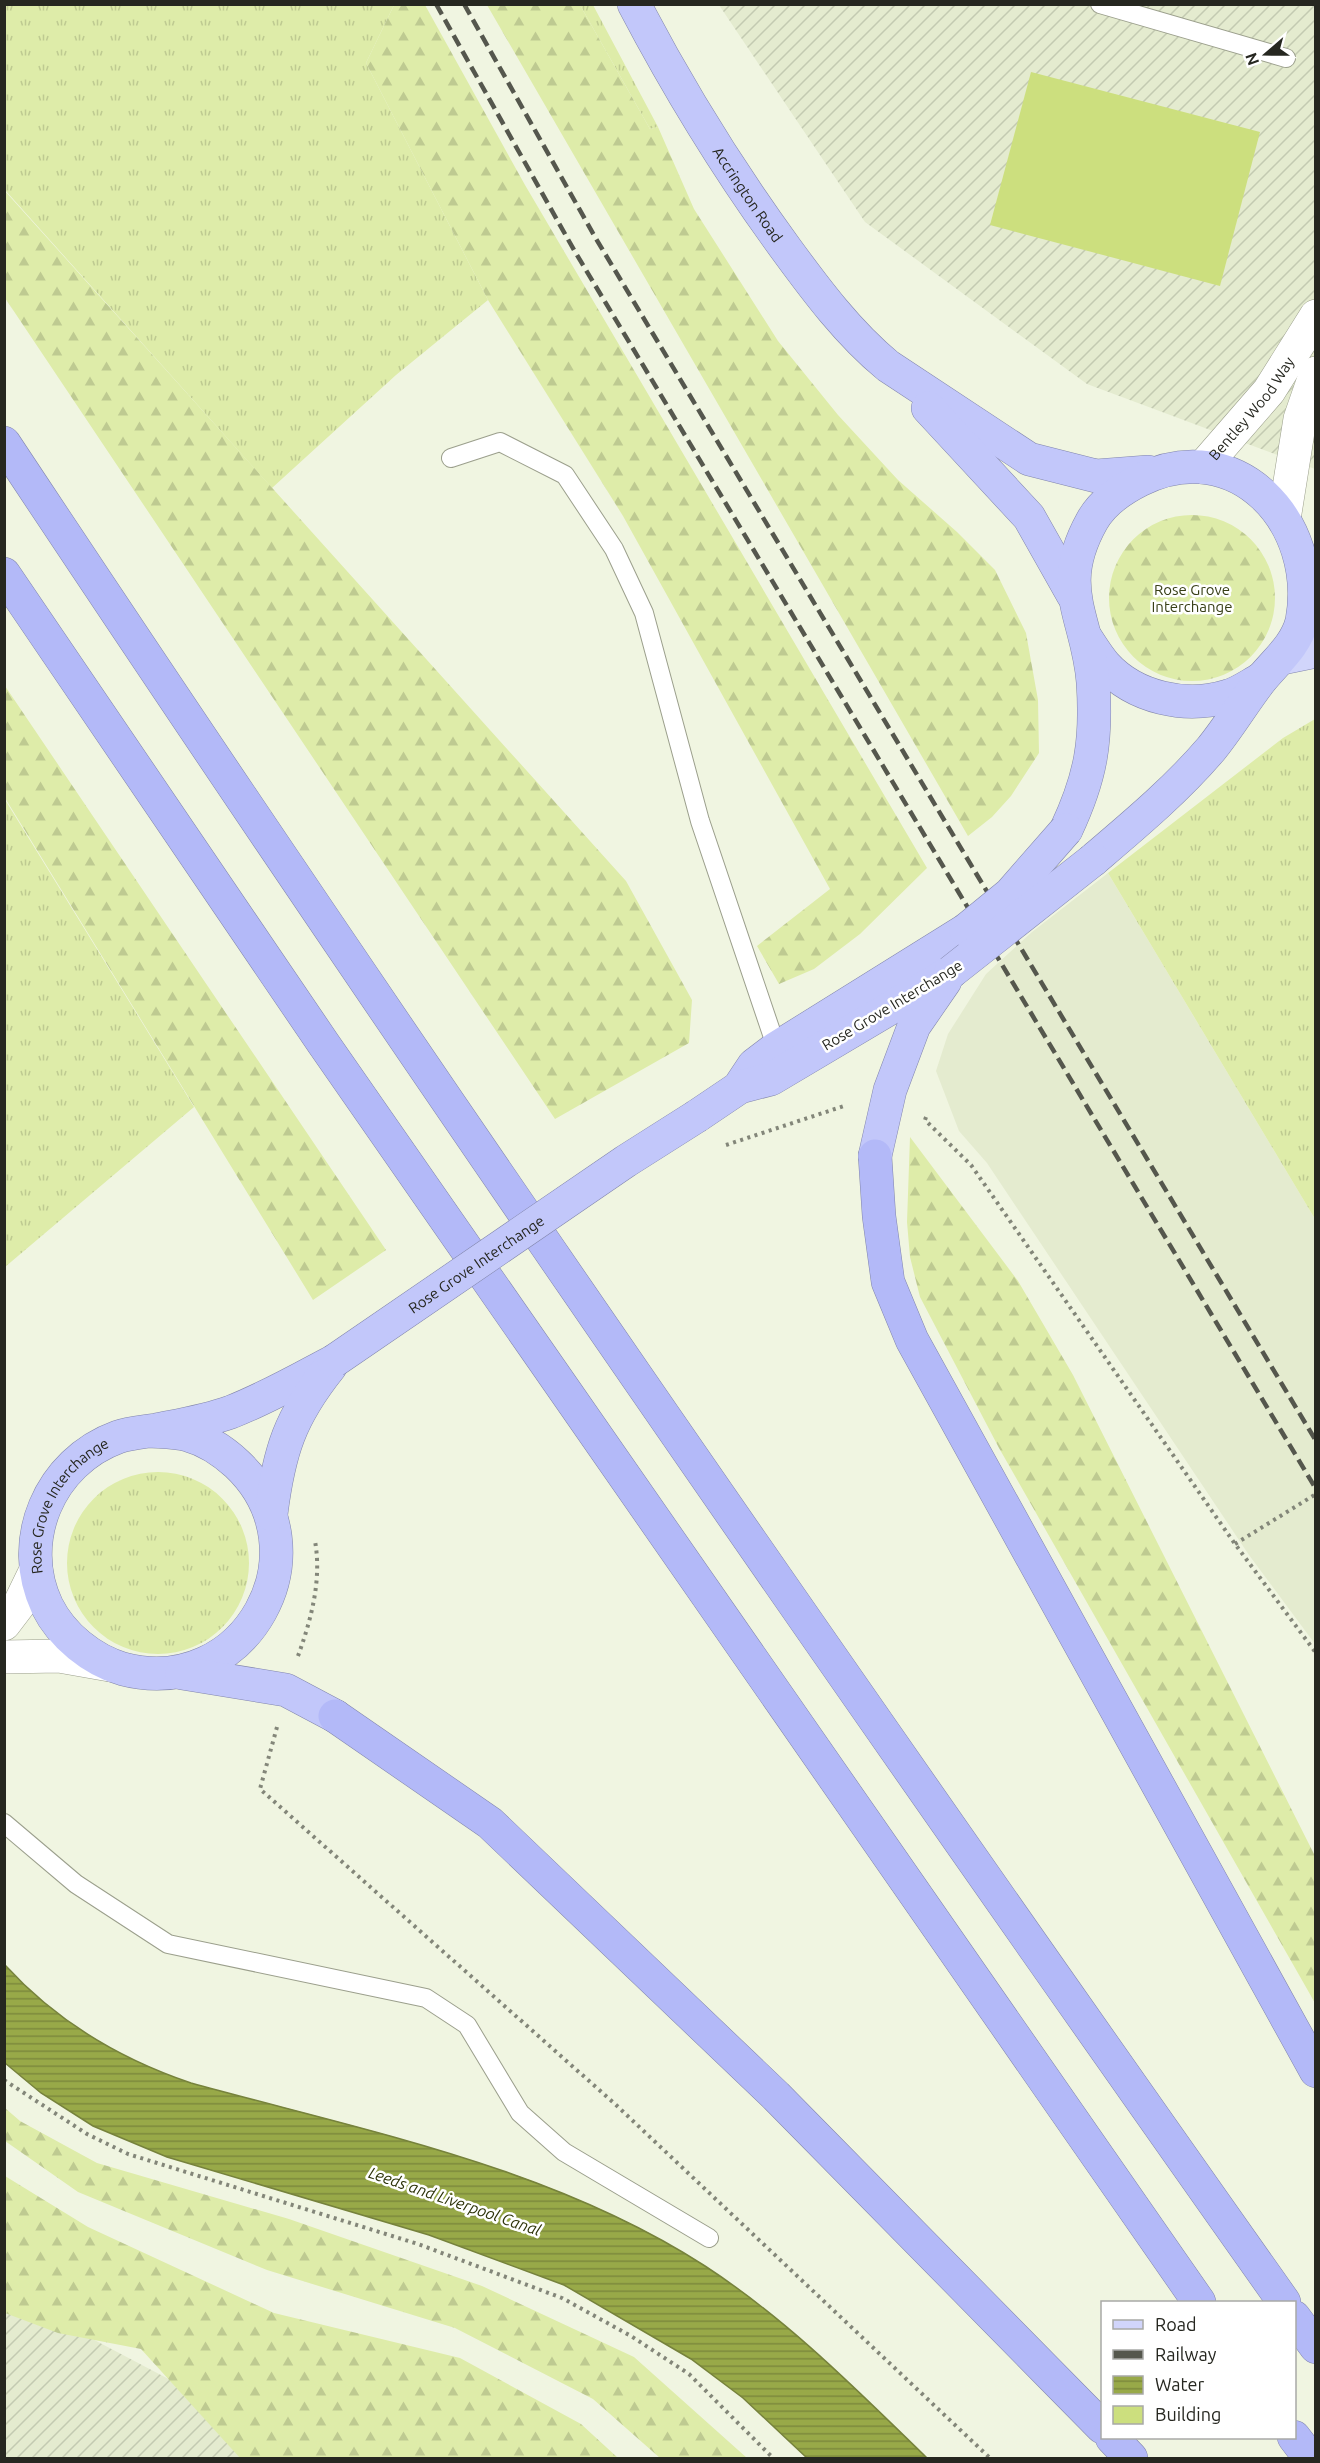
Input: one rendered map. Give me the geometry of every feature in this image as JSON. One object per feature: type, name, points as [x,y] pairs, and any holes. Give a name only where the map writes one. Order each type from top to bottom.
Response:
[{"type":"highway","name":"Accrington Road","points":[[634,4],[676,85],[738,183],[804,273],[866,348],[888,366],[1029,459],[1096,476],[1156,472]]},
{"type":"highway","name":"Accrington Road","points":[[888,366],[1029,517],[1073,595]]},
{"type":"highway","points":[[4,443],[398,1029],[781,1584],[1283,2301]]},
{"type":"highway","name":"Rose Grove Interchange","points":[[334,1361],[309,1394],[292,1423],[277,1469],[271,1514],[277,1555],[270,1596],[249,1632],[217,1658],[178,1672],[143,1674],[110,1665],[81,1648],[57,1623],[41,1593],[36,1570],[38,1524],[45,1503],[66,1470],[90,1450],[119,1437],[197,1423],[232,1412],[334,1361],[626,1161],[740,1088],[754,1065],[781,1059],[951,972],[1093,860],[1153,808],[1211,749],[1302,624],[1309,584],[1309,550],[1285,513],[1262,490],[1234,474],[1203,467],[1179,467],[1156,472],[1120,490],[1093,518],[1076,555],[1073,595],[1085,636],[1093,680],[1092,756],[1084,791],[1066,830],[1010,894],[966,930],[781,1059]]},
{"type":"highway","points":[[4,574],[329,1053],[1198,2301]]},
{"type":"highway","name":"Rose Grove Interchange","points":[[1085,636],[1105,665],[1133,687],[1167,700],[1203,702],[1229,696],[1272,668]]},
{"type":"highway","points":[[951,972],[914,1026],[890,1090],[875,1156],[879,1216],[888,1282],[912,1340],[1316,2071]]},
{"type":"highway","name":"Rose Grove Interchange","points":[[149,1431],[189,1435],[224,1452],[253,1479],[271,1514]]},
{"type":"highway","points":[[178,1672],[286,1690],[335,1716],[490,1823],[776,2096],[1101,2426]]},
{"type":"highway","points":[[1296,2321],[1316,2347]]},
{"type":"highway","points":[[1113,2439],[1131,2458]]},
{"type":"highway","points":[[1296,2439],[1310,2458]]},
{"type":"main road","points":[[1272,668],[1316,651]]},
{"type":"street","name":"Bentley Wood Way","points":[[1203,467],[1269,391],[1316,316]]},
{"type":"street","name":"Bentley Wood Way","points":[[1285,513],[1300,419],[1316,373]]},
{"type":"street","points":[[4,1624],[20,1603],[36,1570]]},
{"type":"street","points":[[4,1657],[59,1656],[110,1665]]},
{"type":"lane","points":[[1100,4],[1286,58]]},
{"type":"lane","points":[[451,458],[500,442],[566,475],[614,549],[644,613],[700,821],[781,1059]]},
{"type":"lane","points":[[4,1823],[76,1884],[168,1944],[426,1998],[467,2025],[520,2113],[564,2152],[709,2238]]},
{"type":"path","points":[[725,1145],[890,1090]]},
{"type":"path","points":[[926,1110],[925,1120],[971,1165],[1235,1544],[1316,1653]]},
{"type":"path","points":[[1235,1544],[1316,1494]]},
{"type":"path","points":[[279,1718],[260,1789],[615,2104],[990,2458]]},
{"type":"path","points":[[4,2080],[87,2134],[128,2154],[418,2244],[562,2298],[631,2336],[689,2374],[773,2458]]},
{"type":"shaded area","points":[[719,5],[1315,5],[1315,469],[1087,384],[865,222]]},
{"type":"shaded area","points":[[1108,873],[1315,1219],[1315,1644],[1249,1555],[987,1163],[959,1131],[936,1071],[948,1034],[986,974],[1032,932]]},
{"type":"shaded area","points":[[5,2293],[319,2458],[5,2458]]},
{"type":"green space","points":[[4,5],[394,5],[366,63],[488,300],[396,375],[272,488],[5,190]]},
{"type":"green space","points":[[394,5],[425,5],[525,185],[927,868],[860,934],[814,969],[779,984],[757,946],[830,889],[623,516],[488,300],[366,63]]},
{"type":"green space","points":[[487,5],[580,5],[650,129],[658,127],[694,209],[778,341],[838,415],[898,480],[957,532],[995,570],[1026,633],[1038,700],[1039,753],[1011,796],[992,817],[968,836]]},
{"type":"green space","points":[[580,5],[593,5],[658,127],[650,129]]},
{"type":"green space","points":[[4,190],[626,881],[692,1000],[689,1043],[555,1119],[5,298]]},
{"type":"green space","name":"Rose Grove Interchange","points":[[1192,515],[1208,516],[1224,521],[1251,539],[1269,566],[1274,582],[1274,614],[1269,630],[1251,657],[1224,675],[1208,680],[1192,681],[1176,680],[1160,675],[1133,657],[1115,630],[1110,614],[1109,598],[1110,582],[1115,566],[1133,539],[1160,521],[1176,516]]},
{"type":"green space","points":[[5,686],[386,1250],[313,1300],[5,798]]},
{"type":"green space","points":[[1315,719],[1315,1219],[1108,873],[1283,738]]},
{"type":"green space","points":[[4,798],[194,1107],[5,1267],[4,1267]]},
{"type":"green space","points":[[910,1137],[1018,1281],[1073,1375],[1315,1856],[1315,2003],[999,1448],[920,1297],[910,1257],[907,1222]]},
{"type":"green space","points":[[158,1472],[193,1479],[222,1499],[242,1528],[249,1563],[242,1598],[222,1627],[193,1647],[158,1654],[123,1647],[94,1627],[74,1598],[67,1563],[74,1528],[94,1499],[123,1479]]},
{"type":"green space","points":[[5,2108],[20,2121],[97,2163],[289,2219],[482,2286],[634,2357],[747,2458],[660,2458],[593,2399],[455,2328],[267,2270],[78,2192],[5,2141]]},
{"type":"green space","points":[[5,2176],[88,2227],[274,2313],[460,2358],[581,2424],[618,2458],[240,2458],[141,2349],[58,2333],[5,2313]]},
{"type":"water","name":"Leeds and Liverpool Canal","points":[[5,1965],[46,2004],[90,2036],[114,2050],[165,2073],[191,2083],[456,2155],[585,2202],[646,2232],[705,2266],[765,2309],[821,2357],[927,2458],[807,2458],[743,2398],[691,2359],[564,2285],[429,2235],[167,2157],[93,2126],[41,2093],[5,2063]]},
{"type":"building","points":[[1031,72],[1260,132],[1220,286],[990,225]]},
{"type":"railway","points":[[436,4],[574,250],[1316,1489]]},
{"type":"railway","points":[[464,4],[595,237],[1316,1441]]}]
